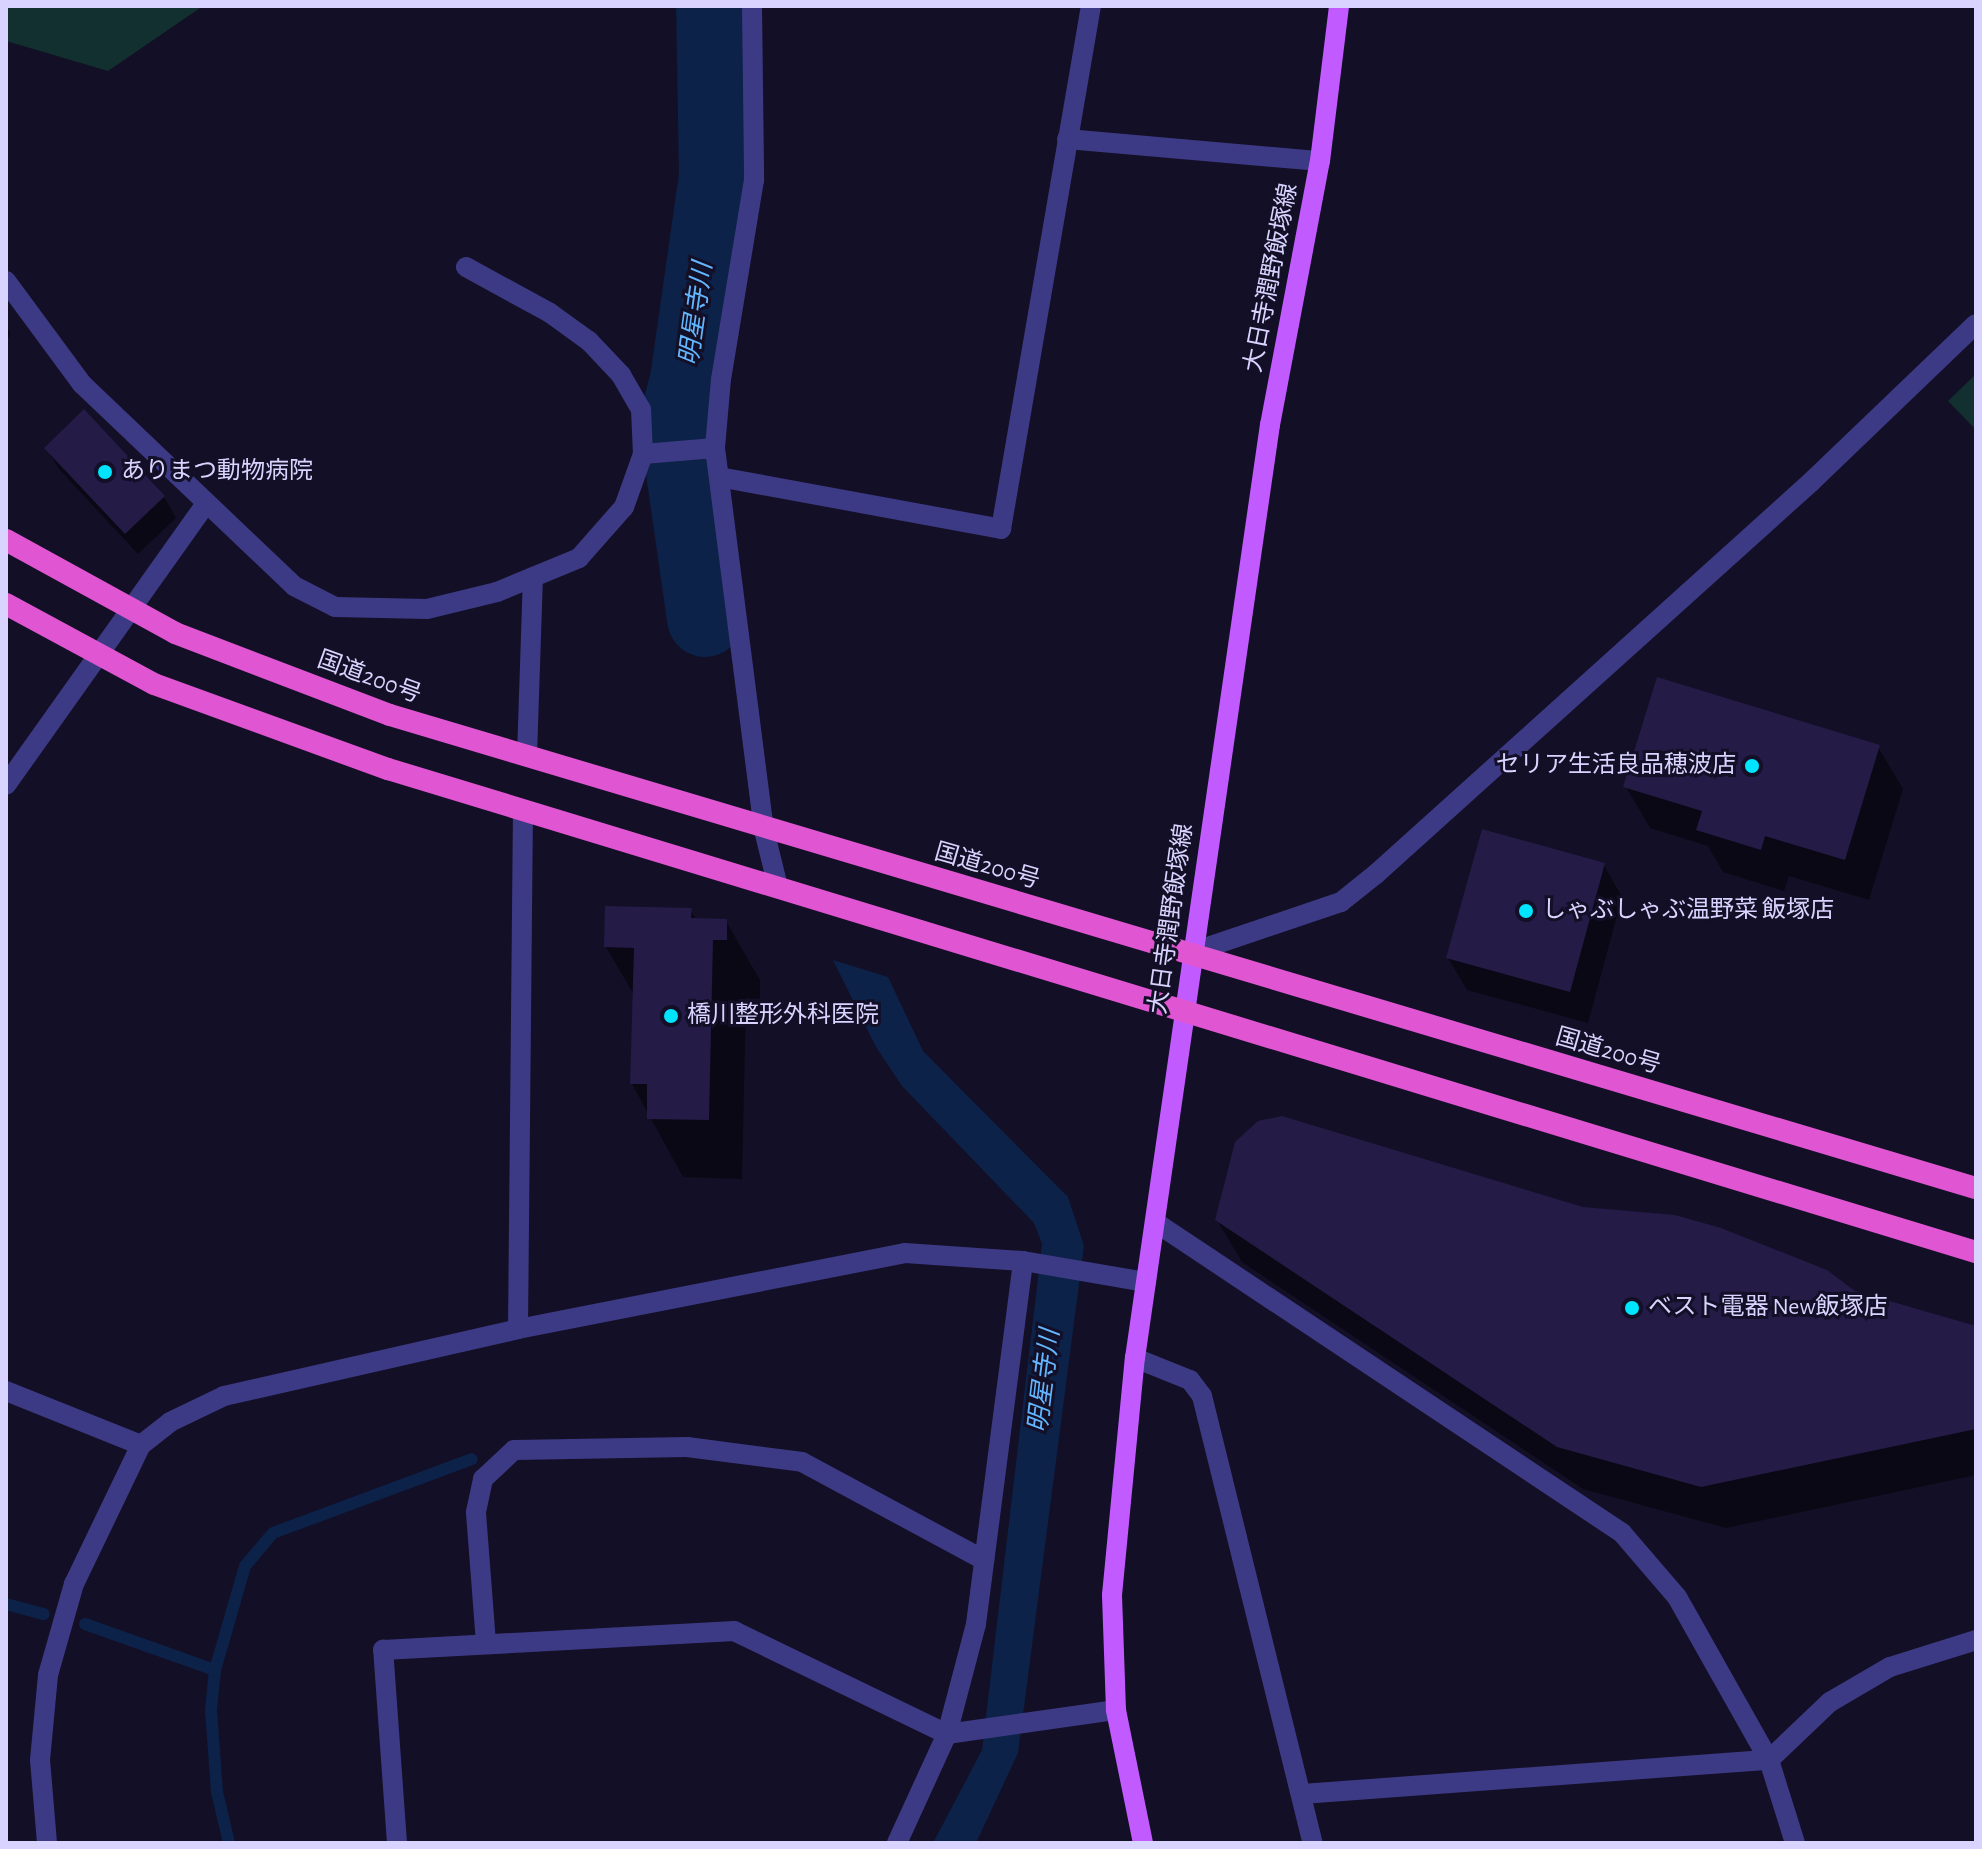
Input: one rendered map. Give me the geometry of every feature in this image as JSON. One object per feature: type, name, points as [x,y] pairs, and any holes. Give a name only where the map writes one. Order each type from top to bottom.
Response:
[{"type":"highway","name":"国道200号","points":[[6,540],[175,633],[390,715],[764,830],[1193,952],[1976,1188]]},
{"type":"highway","points":[[6,604],[154,684],[523,811],[777,883],[1184,1013],[1976,1252]]},
{"type":"main road","name":"大日寺潤野飯塚線","points":[[1143,1843],[1116,1710],[1112,1595],[1135,1358],[1270,425],[1320,161],[1339,6]]},
{"type":"street","points":[[752,6],[754,180],[707,449],[719,477],[764,830],[777,883]]},
{"type":"street","points":[[719,477],[1001,529],[1091,6]]},
{"type":"street","points":[[1067,139],[1320,161]]},
{"type":"street","points":[[6,281],[82,384],[294,586],[335,607],[427,609],[497,592],[579,558],[624,507],[652,454],[641,409],[621,375],[589,341],[550,313],[466,267]]},
{"type":"street","points":[[1193,952],[1341,902],[1376,874],[1811,482],[1976,324]]},
{"type":"street","points":[[652,454],[707,449]]},
{"type":"street","points":[[6,785],[206,504]]},
{"type":"street","points":[[527,756],[533,577]]},
{"type":"street","points":[[518,1329],[523,811]]},
{"type":"street","points":[[1155,1222],[1622,1533],[1677,1597],[1769,1760],[1795,1843]]},
{"type":"street","points":[[47,1843],[40,1760],[48,1675],[74,1584],[141,1445],[170,1422],[224,1396],[518,1329],[905,1253],[1029,1262],[1146,1282]]},
{"type":"street","points":[[897,1843],[947,1734],[976,1624],[1029,1262]]},
{"type":"street","points":[[1135,1358],[1190,1380],[1202,1396],[1313,1843]]},
{"type":"street","points":[[6,1391],[141,1445]]},
{"type":"street","points":[[486,1643],[476,1512],[483,1479],[514,1450],[687,1447],[802,1462],[984,1560]]},
{"type":"street","points":[[397,1843],[383,1650],[734,1631],[947,1734],[1116,1710]]},
{"type":"street","points":[[1302,1794],[1769,1760],[1830,1702],[1890,1667],[1976,1640]]},
{"type":"green space","points":[[6,6],[203,6],[108,71],[6,41]]},
{"type":"green space","points":[[1976,374],[1976,430],[1948,401]]},
{"type":"water","points":[[833,960],[888,977],[923,1051],[1068,1197],[1084,1246],[1018,1753],[976,1843],[933,1843],[982,1750],[1042,1244],[1034,1223],[902,1086],[876,1047]]},
{"type":"building","name":"ありまつ動物病院","points":[[84,409],[165,496],[125,534],[44,448]]},
{"type":"building","name":"セリア生活良品穂波店","points":[[1657,677],[1880,745],[1845,860],[1765,836],[1761,850],[1696,830],[1702,811],[1623,787]]},
{"type":"building","name":"しゃぶしゃぶ温野菜 飯塚店","points":[[1482,829],[1605,863],[1570,992],[1446,958]]},
{"type":"building","name":"橋川整形外科医院","points":[[605,906],[692,908],[691,918],[727,919],[727,940],[713,940],[709,1120],[647,1119],[647,1084],[630,1084],[634,948],[604,947]]},
{"type":"building","name":"ベスト電器 New飯塚店","points":[[1282,1116],[1583,1207],[1675,1215],[1721,1228],[1827,1270],[1855,1291],[1976,1326],[1976,1429],[1701,1487],[1557,1447],[1215,1220],[1235,1142],[1258,1121]]},
{"type":"waterway","name":"明星寺川","points":[[705,619],[677,422],[688,380],[717,176],[714,6]]},
{"type":"waterway","points":[[229,1843],[217,1792],[211,1710],[215,1670],[245,1566],[273,1533],[472,1459]]},
{"type":"waterway","points":[[6,1604],[44,1614]]},
{"type":"waterway","points":[[85,1624],[215,1670]]},
{"type":"place","name":"ありまつ動物病院","points":[[105,472]]},
{"type":"place","name":"セリア生活良品穂波店","points":[[1752,766]]},
{"type":"place","name":"しゃぶしゃぶ温野菜 飯塚店","points":[[1526,911]]},
{"type":"place","name":"橋川整形外科医院","points":[[671,1016]]},
{"type":"place","name":"ベスト電器 New飯塚店","points":[[1632,1308]]}]
